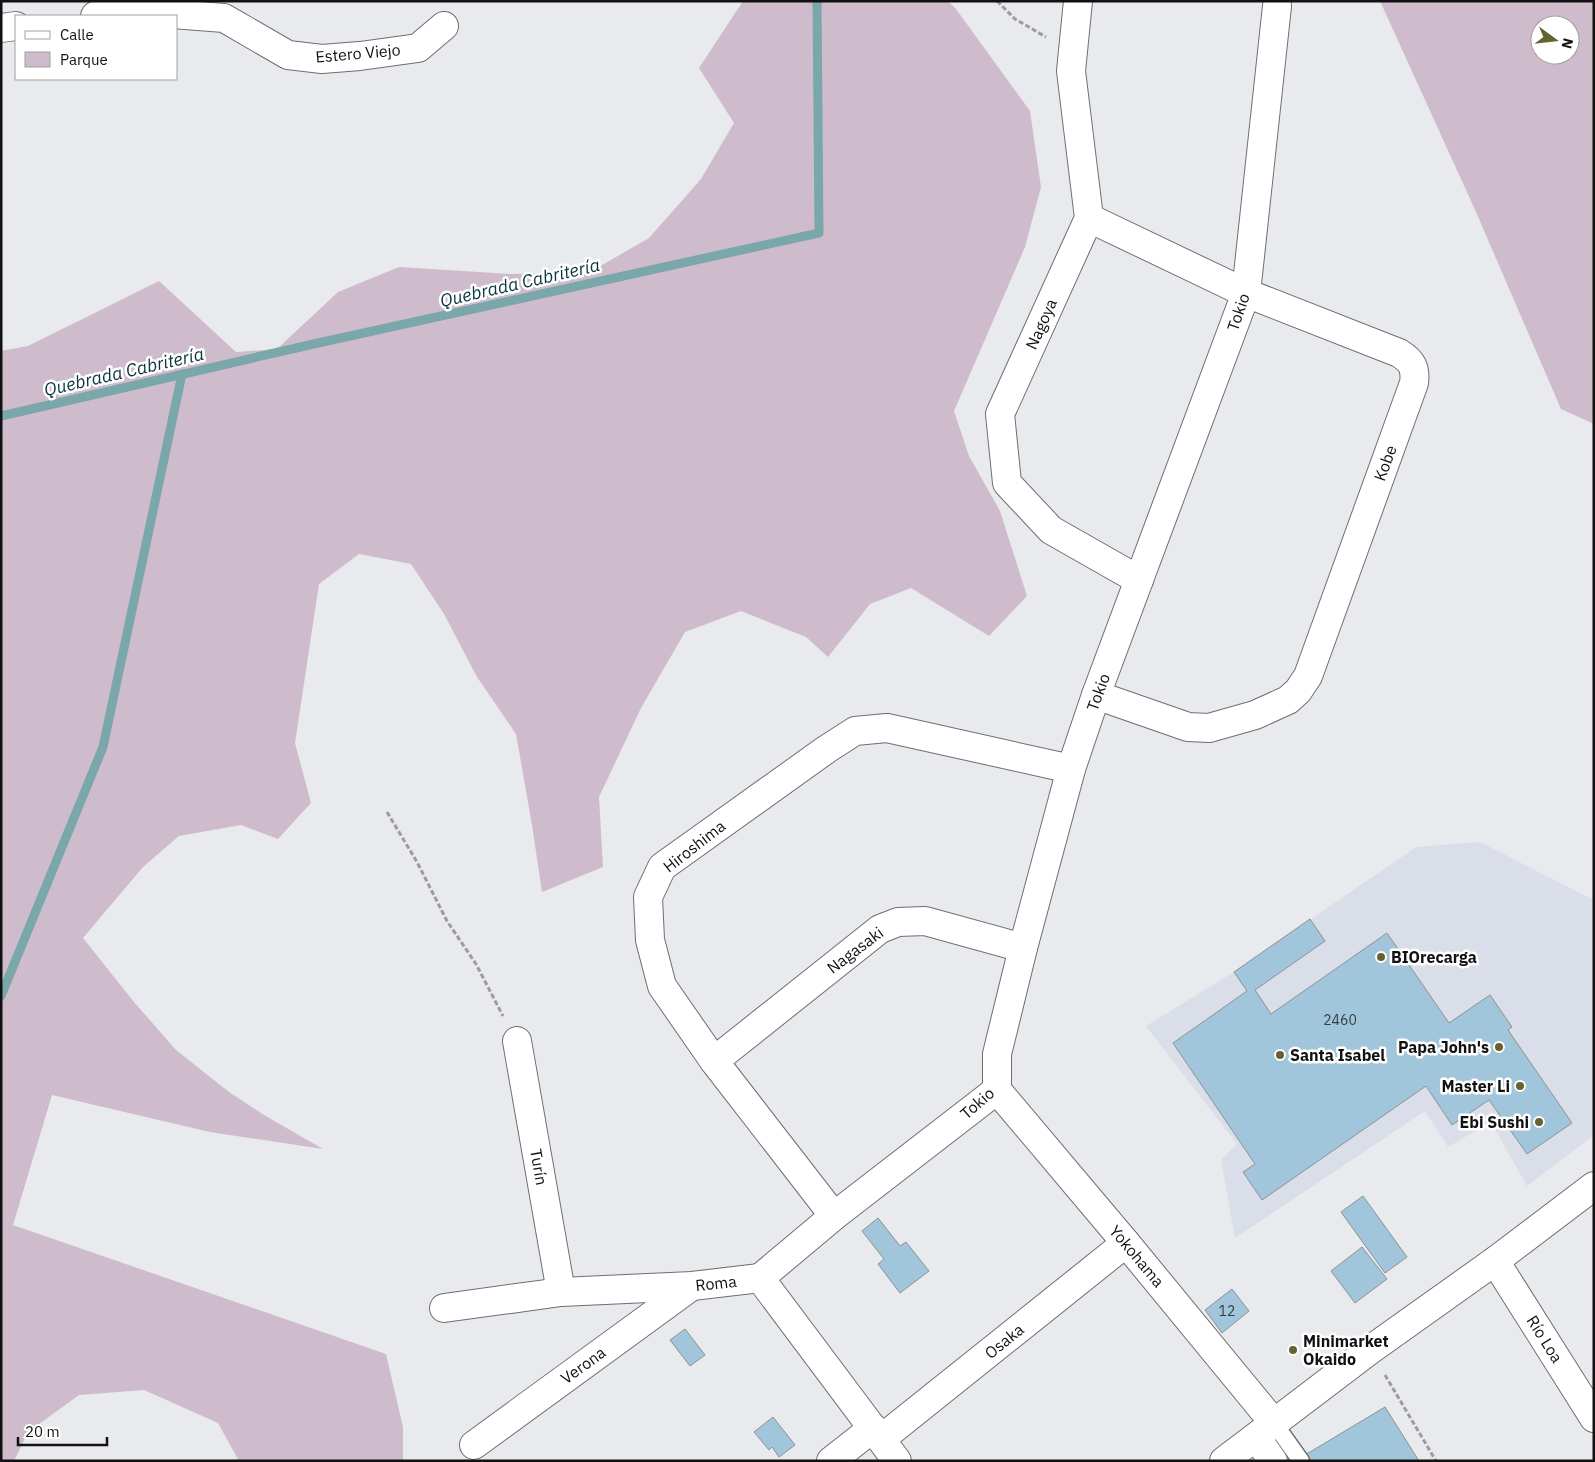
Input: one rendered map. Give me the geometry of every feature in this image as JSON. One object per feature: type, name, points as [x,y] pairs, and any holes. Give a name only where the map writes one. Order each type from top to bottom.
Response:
[{"type":"street","points":[[1078,1],[1071,71],[1089,218]]},
{"type":"street","name":"Tokio","points":[[760,1278],[834,1216],[997,1090],[997,1054],[1071,769],[1096,695],[1246,293],[1277,6]]},
{"type":"street","name":"Estero Viejo","points":[[103,15],[134,11],[224,18],[288,55],[322,59],[418,48],[444,26]]},
{"type":"street","points":[[1,28],[15,26]]},
{"type":"street","name":"Kobe","points":[[1089,218],[1246,293],[1399,353],[1408,358],[1414,368],[1414,384],[1308,676],[1298,691],[1288,700],[1255,715],[1209,728],[1188,727],[1096,695]]},
{"type":"street","name":"Nagoya","points":[[1089,218],[1000,414],[1007,483],[1051,530],[1139,580]]},
{"type":"street","name":"Hiroshima","points":[[834,1216],[714,1062],[662,986],[650,940],[648,897],[662,867],[855,731],[887,728],[1071,769]]},
{"type":"street","name":"Nagasaki","points":[[714,1062],[880,929],[898,922],[925,921],[1023,948]]},
{"type":"street","name":"Turín","points":[[517,1041],[561,1292]]},
{"type":"street","name":"Yokohama","points":[[997,1090],[1126,1243],[1265,1430],[1273,1461]]},
{"type":"street","points":[[1224,1461],[1370,1350],[1495,1261],[1594,1186]]},
{"type":"street","name":"Osaka","points":[[831,1461],[884,1443],[1126,1243]]},
{"type":"street","name":"Río Loa","points":[[1495,1261],[1594,1418]]},
{"type":"street","name":"Roma","points":[[444,1308],[561,1292],[692,1286],[760,1278],[884,1443]]},
{"type":"street","name":"Verona","points":[[474,1445],[692,1286]]},
{"type":"lane","points":[[1265,1430],[1301,1461]]},
{"type":"path","points":[[997,1],[1015,20],[1073,52]]},
{"type":"path","points":[[387,812],[448,921],[476,964],[517,1041]]},
{"type":"path","points":[[1370,1350],[1436,1461]]},
{"type":"shaded area","points":[[1480,842],[1594,900],[1594,1135],[1527,1186],[1491,1122],[1448,1147],[1425,1111],[1235,1238],[1221,1160],[1237,1144],[1146,1026],[1234,972],[1416,847]]},
{"type":"green space","points":[[743,1],[948,1],[956,9],[1030,111],[1041,187],[1025,247],[954,411],[969,456],[1000,511],[1027,596],[989,636],[911,588],[870,604],[828,657],[806,637],[741,611],[685,632],[641,708],[599,797],[603,867],[542,892],[516,734],[477,677],[444,614],[411,564],[359,554],[319,584],[295,743],[311,803],[278,839],[241,825],[179,836],[143,867],[83,938],[134,1002],[176,1050],[229,1092],[264,1115],[323,1149],[210,1132],[52,1095],[13,1225],[386,1354],[403,1427],[403,1461],[239,1461],[218,1423],[144,1390],[79,1395],[28,1432],[14,1461],[1,1461],[1,351],[28,346],[159,281],[236,352],[277,349],[338,292],[399,267],[512,274],[590,272],[649,238],[701,179],[734,123],[699,68]]},
{"type":"green space","points":[[1380,1],[1594,1],[1594,424],[1561,409],[1476,212]]},
{"type":"building","points":[[1310,919],[1325,941],[1255,990],[1271,1014],[1387,933],[1449,1023],[1490,995],[1512,1027],[1508,1030],[1572,1123],[1527,1154],[1489,1100],[1452,1125],[1426,1086],[1262,1200],[1243,1172],[1255,1164],[1173,1043],[1247,991],[1234,972]]},
{"type":"building","points":[[1363,1196],[1407,1257],[1385,1273],[1341,1212]]},
{"type":"building","points":[[878,1218],[900,1246],[906,1242],[929,1271],[900,1293],[878,1264],[884,1259],[862,1231]]},
{"type":"building","points":[[1362,1247],[1387,1279],[1355,1303],[1331,1271]]},
{"type":"building","points":[[1232,1289],[1249,1311],[1222,1333],[1205,1310]]},
{"type":"building","points":[[685,1329],[705,1355],[690,1366],[670,1340]]},
{"type":"building","points":[[1385,1407],[1419,1461],[1309,1461],[1305,1455]]},
{"type":"building","points":[[773,1417],[795,1445],[779,1457],[772,1447],[769,1450],[754,1432]]},
{"type":"waterway","name":"Quebrada Cabritería","points":[[1,416],[318,343],[819,233],[817,1]]},
{"type":"waterway","points":[[1,996],[103,747],[182,374]]},
{"type":"place","name":"BIOrecarga","points":[[1381,957]]},
{"type":"place","name":"Papa John's","points":[[1499,1047]]},
{"type":"place","name":"Santa Isabel","points":[[1280,1055]]},
{"type":"place","name":"Master Li","points":[[1520,1086]]},
{"type":"place","name":"Ebi Sushi","points":[[1539,1122]]},
{"type":"place","name":"Minimarket Okaido","points":[[1293,1350]]}]
